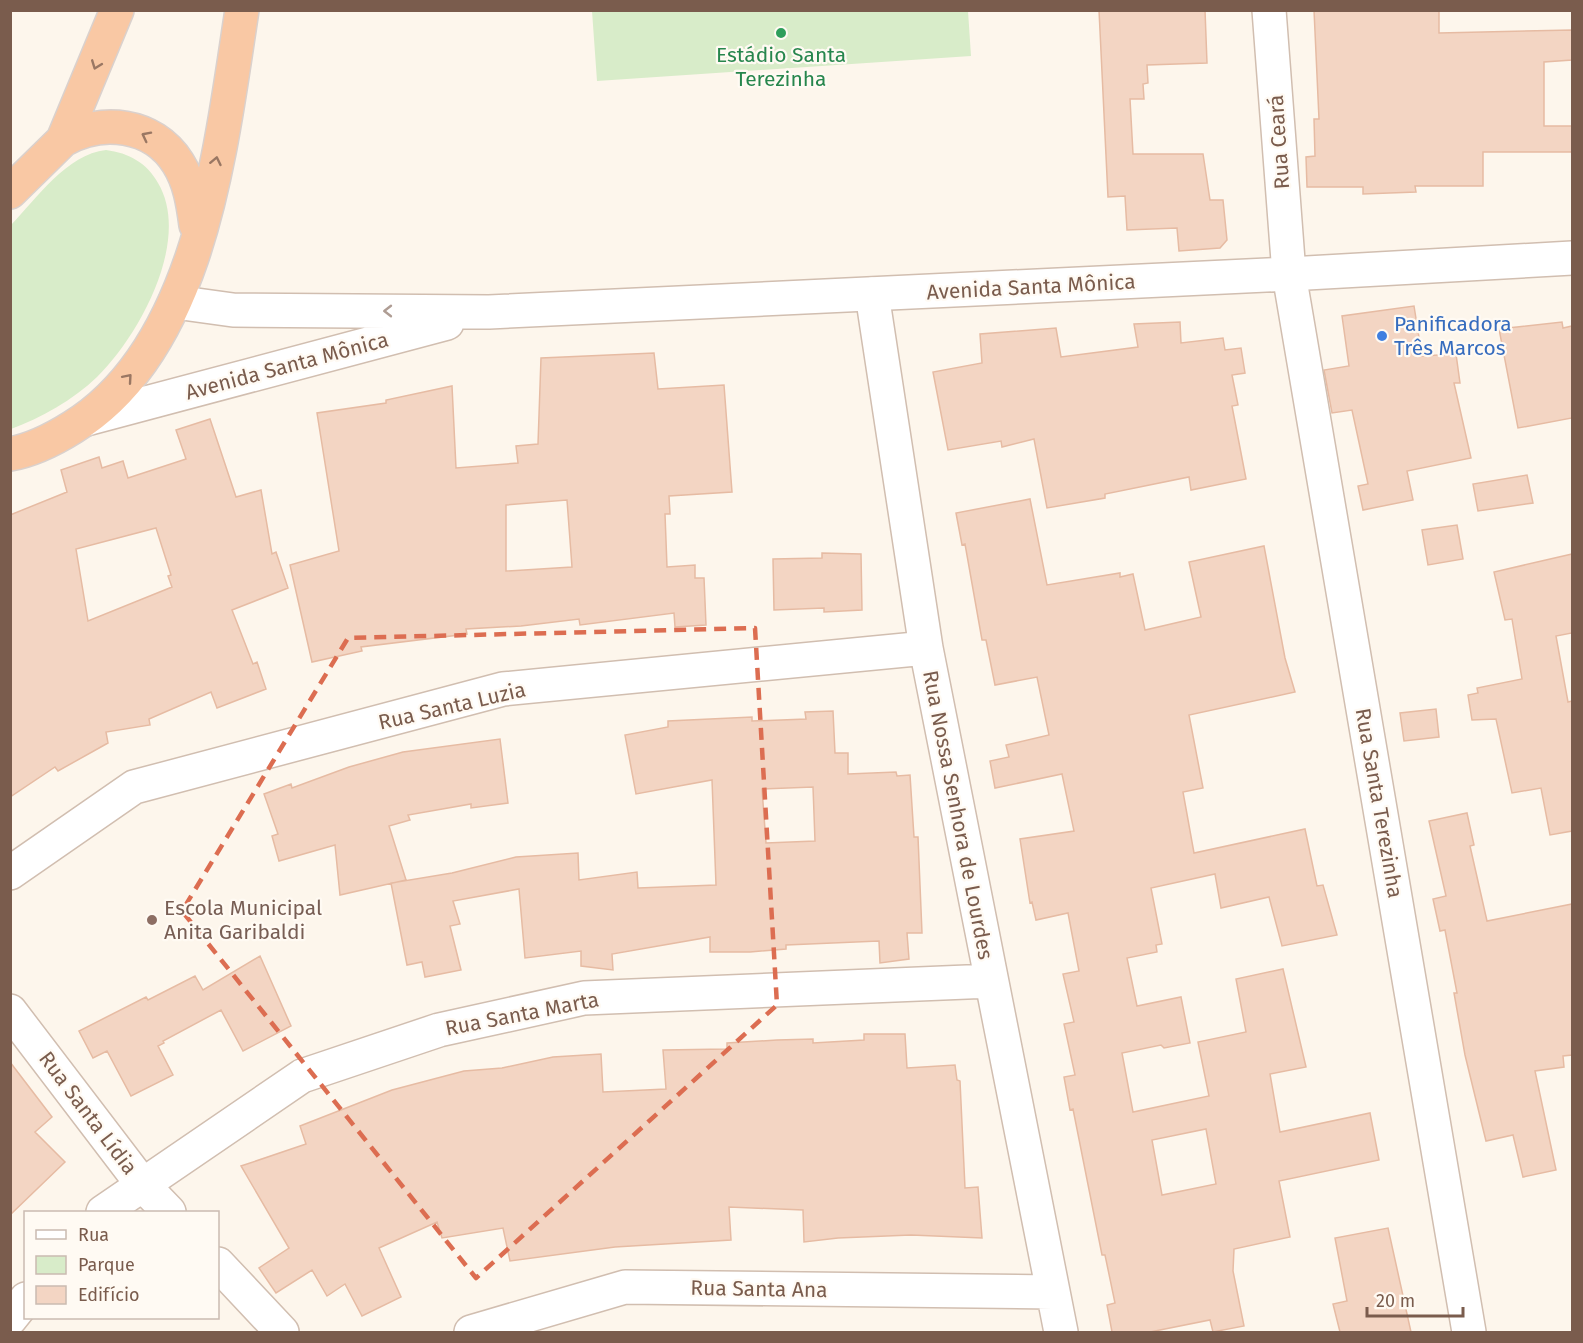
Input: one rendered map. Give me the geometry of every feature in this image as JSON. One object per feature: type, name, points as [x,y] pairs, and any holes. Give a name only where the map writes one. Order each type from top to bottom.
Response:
[{"type":"highway","points":[[63,140],[117,10]]},
{"type":"highway","points":[[10,454],[57,437],[86,419],[115,393],[140,365],[175,302],[199,238],[228,105],[242,10]]},
{"type":"highway","points":[[10,192],[63,140],[77,132],[106,125],[135,130],[159,142],[170,152],[184,175],[193,200],[199,238]]},
{"type":"street","name":"Rua Ceará","points":[[1269,10],[1289,274]]},
{"type":"street","name":"Avenida Santa Mônica","points":[[175,302],[233,310],[489,312],[1289,274],[1572,258]]},
{"type":"street","name":"Rua Santa Terezinha","points":[[1289,274],[1469,1332]]},
{"type":"street","name":"Rua Nossa Senhora de Lourdes","points":[[872,294],[926,648],[1061,1332]]},
{"type":"street","name":"Avenida Santa Mônica","points":[[86,419],[489,312]]},
{"type":"street","name":"Rua Santa Luzia","points":[[10,873],[134,788],[503,689],[926,648]]},
{"type":"street","name":"Rua Santa Marta","points":[[104,1211],[302,1076],[439,1030],[584,998],[991,981]]},
{"type":"street","name":"Rua Santa Lídia","points":[[10,1011],[142,1184],[168,1211]]},
{"type":"street","points":[[219,1265],[282,1332]]},
{"type":"street","name":"Rua Santa Ana","points":[[471,1332],[625,1287],[1053,1292]]},
{"type":"street","points":[[10,1319],[24,1302]]},
{"type":"highlighted area","points":[[755,628],[777,1005],[476,1278],[182,911],[348,638]]},
{"type":"green space","name":"Estádio Santa Terezinha","points":[[592,11],[968,11],[971,56],[597,81]]},
{"type":"green space","points":[[106,150],[130,156],[143,165],[154,176],[167,206],[169,232],[165,259],[156,286],[144,313],[129,337],[97,377],[56,407],[11,429],[11,225],[65,169],[92,153]]},
{"type":"building","points":[[1099,10],[1205,10],[1207,63],[1147,65],[1148,83],[1143,84],[1144,99],[1130,99],[1133,154],[1203,154],[1210,200],[1223,200],[1227,240],[1220,248],[1179,251],[1177,228],[1127,230],[1125,196],[1108,197]]},
{"type":"building","points":[[1314,10],[1439,10],[1439,33],[1572,30],[1572,60],[1544,62],[1544,126],[1572,126],[1572,152],[1483,152],[1483,186],[1415,186],[1416,192],[1363,194],[1363,187],[1307,187],[1306,157],[1315,156],[1314,119],[1319,119]]},
{"type":"building","points":[[1414,306],[1422,356],[1456,354],[1460,383],[1454,383],[1471,458],[1407,471],[1413,500],[1363,510],[1358,486],[1368,484],[1352,410],[1332,413],[1324,370],[1349,366],[1342,316]]},
{"type":"building","points":[[1180,322],[1181,343],[1223,338],[1225,350],[1241,348],[1245,373],[1232,375],[1238,405],[1232,406],[1246,479],[1191,490],[1189,477],[1105,494],[1105,498],[1047,508],[1034,439],[1002,447],[1001,441],[948,450],[933,372],[982,363],[980,334],[1056,328],[1061,357],[1138,347],[1134,324]]},
{"type":"building","points":[[1562,322],[1563,328],[1572,326],[1572,418],[1518,428],[1499,329]]},
{"type":"building","points":[[654,353],[658,389],[724,385],[732,492],[669,496],[670,514],[665,514],[667,567],[695,565],[695,578],[704,578],[706,625],[675,627],[674,613],[580,625],[579,619],[521,626],[466,629],[467,634],[361,647],[362,651],[312,662],[290,565],[339,551],[317,413],[386,403],[386,400],[452,386],[456,468],[518,463],[516,446],[538,444],[541,358]],"holes":[[[567,500],[572,567],[506,571],[506,505]]]},
{"type":"building","points":[[210,419],[236,497],[261,490],[272,554],[276,552],[288,588],[232,610],[253,664],[257,662],[266,689],[217,708],[211,692],[149,719],[150,725],[106,732],[108,743],[58,771],[55,767],[10,797],[10,515],[67,492],[61,470],[99,457],[102,468],[123,461],[128,478],[186,459],[176,430]],"holes":[[[156,528],[171,575],[168,576],[172,587],[88,621],[76,549]]]},
{"type":"building","points":[[1527,475],[1533,503],[1478,511],[1473,484]]},
{"type":"building","points":[[1030,499],[1047,585],[1120,573],[1120,577],[1133,574],[1145,630],[1201,617],[1189,562],[1264,546],[1285,658],[1295,692],[1189,715],[1203,788],[1183,792],[1194,853],[1305,829],[1317,886],[1323,885],[1337,935],[1282,946],[1269,897],[1221,908],[1215,874],[1151,888],[1162,944],[1156,945],[1157,952],[1127,958],[1137,1006],[1181,997],[1190,1043],[1164,1048],[1161,1045],[1122,1053],[1133,1112],[1209,1096],[1198,1042],[1246,1032],[1236,979],[1283,969],[1306,1067],[1270,1074],[1280,1132],[1370,1113],[1379,1160],[1279,1181],[1290,1237],[1234,1249],[1233,1271],[1244,1326],[1213,1332],[1210,1320],[1150,1332],[1112,1332],[1107,1305],[1115,1303],[1105,1255],[1102,1255],[1073,1109],[1070,1110],[1064,1077],[1075,1075],[1064,1024],[1074,1022],[1063,974],[1079,971],[1068,913],[1036,920],[1032,902],[1030,903],[1020,839],[1074,831],[1062,774],[995,788],[990,761],[1009,757],[1006,745],[1049,735],[1037,677],[995,685],[986,640],[982,640],[965,544],[962,545],[956,513]],"holes":[[[1206,1129],[1216,1184],[1162,1195],[1152,1140]]]},
{"type":"building","points":[[1457,525],[1463,559],[1428,565],[1422,530]]},
{"type":"building","points":[[822,553],[861,554],[862,610],[824,612],[824,608],[774,610],[773,559],[822,558]]},
{"type":"building","points":[[1572,554],[1572,633],[1556,636],[1568,702],[1572,701],[1572,831],[1550,835],[1541,788],[1512,793],[1496,719],[1472,720],[1468,695],[1478,693],[1477,688],[1522,679],[1512,619],[1505,620],[1494,572]]},
{"type":"building","points":[[1436,709],[1439,737],[1404,741],[1400,713]]},
{"type":"building","points":[[833,711],[835,753],[848,753],[848,774],[896,772],[897,776],[910,775],[914,837],[918,837],[922,933],[907,933],[909,959],[880,963],[879,941],[786,945],[786,949],[750,952],[710,952],[710,937],[612,954],[613,970],[581,966],[581,951],[525,958],[519,889],[453,901],[460,924],[450,926],[461,970],[425,977],[422,962],[407,965],[391,883],[452,873],[516,857],[578,853],[579,880],[637,872],[638,888],[716,885],[712,780],[636,794],[625,735],[668,727],[668,721],[752,717],[752,721],[806,719],[805,712]],"holes":[[[813,787],[815,841],[766,843],[762,789]]]},
{"type":"building","points":[[500,739],[508,803],[471,808],[471,804],[408,815],[410,820],[389,826],[406,880],[340,895],[335,845],[279,861],[272,836],[278,834],[264,794],[291,784],[292,788],[349,767],[403,752]]},
{"type":"building","points":[[1467,813],[1474,845],[1470,846],[1487,921],[1572,904],[1572,1055],[1563,1056],[1564,1067],[1535,1071],[1556,1170],[1523,1177],[1513,1135],[1486,1141],[1465,1055],[1454,993],[1457,993],[1445,930],[1440,931],[1433,899],[1446,896],[1429,821]]},
{"type":"building","points":[[260,956],[291,1026],[243,1051],[221,1010],[163,1041],[164,1043],[158,1046],[173,1075],[131,1096],[107,1051],[93,1058],[79,1031],[146,997],[148,1000],[195,976],[203,990]]},
{"type":"building","points":[[864,1034],[905,1034],[907,1068],[955,1065],[957,1080],[960,1081],[965,1188],[978,1187],[982,1238],[911,1235],[804,1242],[803,1210],[729,1207],[731,1240],[615,1247],[510,1261],[503,1228],[442,1238],[437,1222],[379,1248],[401,1297],[362,1316],[345,1284],[327,1296],[312,1270],[276,1293],[259,1268],[289,1248],[241,1166],[306,1144],[300,1126],[392,1090],[464,1071],[502,1068],[553,1057],[601,1054],[603,1092],[666,1089],[663,1050],[727,1049],[727,1043],[777,1040],[813,1039],[813,1043],[864,1040]]},
{"type":"building","points":[[10,1062],[52,1117],[35,1132],[65,1162],[10,1215]]},
{"type":"building","points":[[1388,1228],[1411,1332],[1340,1332],[1333,1304],[1347,1301],[1335,1238]]},
{"type":"place","name":"Estádio Santa Terezinha","points":[[781,33]]},
{"type":"place","name":"Panificadora Três Marcos","points":[[1382,336]]},
{"type":"place","name":"Escola Municipal Anita Garibaldi","points":[[152,920]]}]
